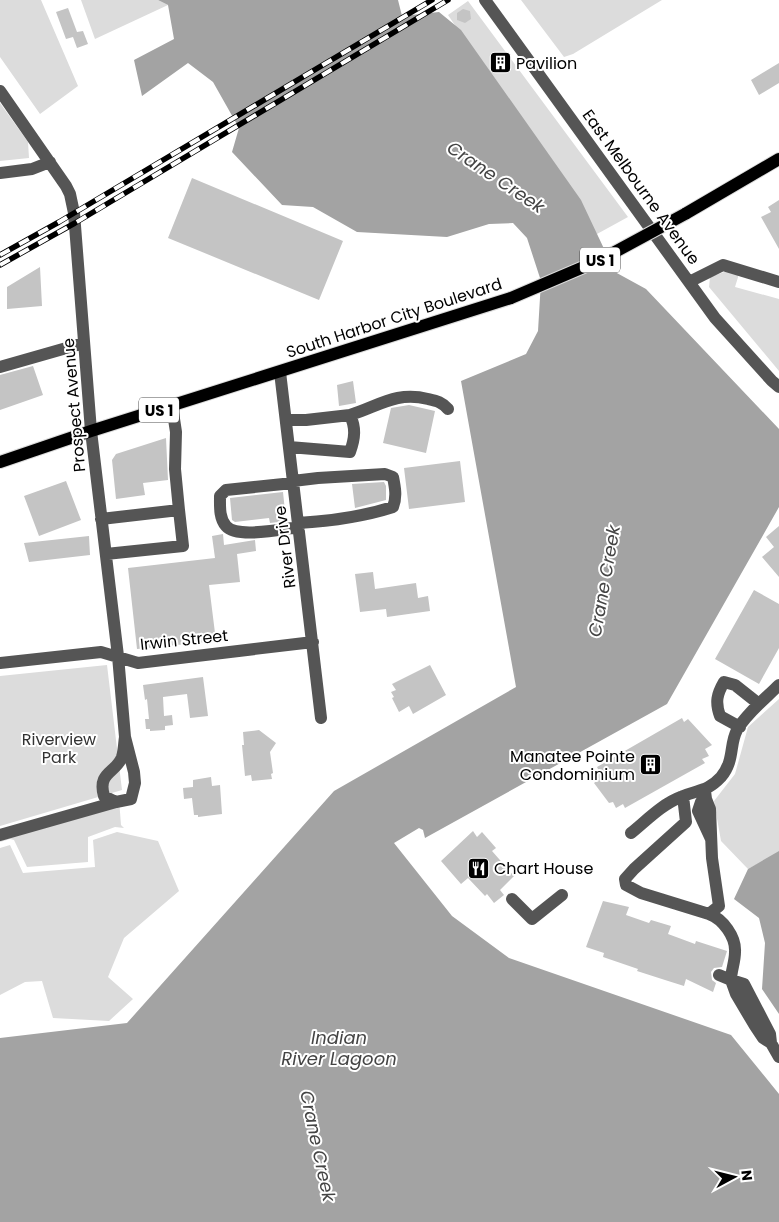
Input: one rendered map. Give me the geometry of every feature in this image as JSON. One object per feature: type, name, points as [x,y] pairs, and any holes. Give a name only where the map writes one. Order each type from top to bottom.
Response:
[{"type":"main road","name":"South Harbor City Boulevard","points":[[0,462],[91,431],[511,298],[600,260],[685,214],[779,159]]},
{"type":"street","name":"East Melbourne Avenue","points":[[485,0],[715,318],[779,387]]},
{"type":"street","name":"Prospect Avenue","points":[[0,91],[66,186],[70,194],[74,213],[91,431],[118,656],[125,737],[135,783],[130,799],[116,802],[104,796],[103,786],[108,771],[115,767],[122,758],[125,737]]},
{"type":"street","points":[[0,173],[32,169],[50,162]]},
{"type":"street","points":[[689,282],[723,265],[779,282]]},
{"type":"street","points":[[0,367],[84,343]]},
{"type":"street","name":"River Drive","points":[[280,372],[321,718]]},
{"type":"street","points":[[286,420],[306,420],[350,415],[384,401],[403,396],[420,397],[442,402],[448,409]]},
{"type":"street","points":[[106,554],[183,546],[175,469],[176,432],[172,406]]},
{"type":"street","points":[[289,447],[350,452],[355,438],[354,423],[350,415]]},
{"type":"street","points":[[385,474],[393,477],[396,493],[393,507],[370,514],[299,525],[252,532],[232,531],[225,526],[220,513],[220,496],[226,490],[318,478],[385,474]]},
{"type":"street","points":[[101,519],[179,510]]},
{"type":"street","name":"Irwin Street","points":[[0,663],[101,652],[138,662],[313,642]]},
{"type":"street","points":[[740,727],[720,716],[716,706],[717,693],[724,682],[735,685],[760,704]]},
{"type":"street","points":[[631,833],[665,806],[683,796],[705,795],[721,776],[730,761],[736,732],[779,685]]},
{"type":"street","points":[[705,795],[710,809],[712,825],[714,910],[717,917],[726,927],[736,951],[731,970],[725,978],[763,1038],[770,1043],[779,1057]]},
{"type":"street","points":[[683,796],[686,822],[634,869],[625,879],[626,885],[641,893],[714,910]]},
{"type":"street","points":[[0,835],[116,802]]},
{"type":"street","points":[[512,899],[532,919],[562,895]]},
{"type":"green space","points":[[0,0],[41,0],[78,86],[40,114],[0,57]]},
{"type":"green space","points":[[81,0],[158,0],[168,5],[95,39]]},
{"type":"green space","points":[[521,0],[662,0],[573,54],[564,57]]},
{"type":"green space","points":[[468,1],[628,217],[597,234],[448,15]]},
{"type":"green space","points":[[0,103],[28,142],[29,158],[0,161]]},
{"type":"green space","points":[[727,271],[739,274],[735,287],[779,299],[779,371],[709,287],[710,277]]},
{"type":"green space","name":"Riverview Park","points":[[107,665],[122,790],[0,826],[0,676]]},
{"type":"green space","points":[[779,699],[779,853],[748,869],[721,841],[714,801],[735,774],[748,727]]},
{"type":"green space","points":[[119,799],[121,825],[124,828],[115,827],[88,837],[88,862],[27,867],[14,840],[10,839],[0,842],[0,836]]},
{"type":"green space","points":[[117,832],[158,841],[179,891],[124,938],[108,977],[133,999],[109,1021],[53,1018],[42,981],[25,982],[0,995],[0,848],[10,845],[23,873],[95,867],[93,840]]},
{"type":"water","points":[[158,0],[398,0],[402,16],[439,12],[461,30],[581,200],[615,272],[646,289],[779,429],[779,507],[667,704],[425,838],[423,830],[419,828],[394,843],[452,916],[509,958],[731,1035],[779,1094],[779,1222],[0,1222],[0,1038],[127,1023],[334,791],[516,687],[461,381],[526,354],[538,331],[541,281],[527,238],[513,223],[489,224],[447,237],[357,232],[313,207],[282,205],[232,152],[239,128],[213,82],[188,63],[142,96],[134,60],[174,39],[168,5]]},
{"type":"water","points":[[779,851],[779,1014],[762,989],[765,943],[759,918],[734,899],[748,869]]},
{"type":"building","points":[[68,8],[77,32],[83,31],[88,44],[77,48],[73,37],[66,39],[56,12]]},
{"type":"building","points":[[463,9],[470,11],[471,19],[465,23],[457,20],[457,13]]},
{"type":"building","points":[[779,63],[779,83],[759,95],[751,80]]},
{"type":"building","points":[[192,178],[343,241],[319,300],[168,238]]},
{"type":"building","points":[[779,200],[779,249],[761,217],[771,212],[768,207]]},
{"type":"building","points":[[40,267],[42,306],[7,309],[7,287]]},
{"type":"building","points":[[33,366],[43,395],[0,410],[0,375]]},
{"type":"building","points":[[353,381],[356,403],[339,406],[337,385]]},
{"type":"building","points":[[409,405],[435,411],[426,453],[383,443],[391,408]]},
{"type":"building","points":[[166,438],[168,480],[143,483],[145,495],[116,499],[112,460],[116,454]]},
{"type":"building","points":[[460,461],[465,502],[409,509],[404,468]]},
{"type":"building","points":[[66,481],[81,520],[39,536],[24,496]]},
{"type":"building","points":[[384,482],[386,486],[386,500],[355,508],[352,484]]},
{"type":"building","points":[[283,492],[286,521],[270,523],[269,518],[235,522],[232,520],[230,498]]},
{"type":"building","points":[[779,526],[779,577],[762,557],[774,547],[766,537]]},
{"type":"building","points":[[223,534],[224,545],[255,540],[256,551],[237,554],[240,582],[209,585],[216,641],[137,649],[128,568],[215,558],[212,536]]},
{"type":"building","points":[[89,536],[90,555],[29,562],[24,543]]},
{"type":"building","points":[[373,572],[375,589],[416,583],[418,598],[428,596],[430,611],[387,617],[386,609],[360,612],[355,574]]},
{"type":"building","points":[[754,590],[779,604],[779,648],[759,684],[715,659]]},
{"type":"building","points":[[430,665],[446,695],[413,714],[409,706],[399,712],[392,698],[394,697],[391,692],[396,690],[392,684]]},
{"type":"building","points":[[203,677],[208,716],[190,718],[187,694],[163,697],[164,716],[172,715],[173,725],[165,726],[165,730],[150,731],[150,729],[146,729],[145,719],[149,719],[147,699],[145,700],[143,685]]},
{"type":"building","name":"Manatee Pointe Condominium","points":[[682,718],[684,722],[688,719],[712,745],[705,749],[709,756],[702,759],[705,763],[625,808],[623,804],[616,808],[613,802],[609,803],[594,783],[599,779],[595,773],[599,771],[597,767]]},
{"type":"building","points":[[259,730],[276,743],[270,752],[273,773],[271,774],[272,779],[252,781],[251,775],[245,776],[242,745],[244,745],[243,732]]},
{"type":"building","points":[[211,777],[212,786],[220,785],[222,814],[198,817],[198,815],[194,815],[192,798],[184,799],[183,788],[193,787],[193,780]]},
{"type":"building","name":"Chart House","points":[[473,831],[477,837],[482,832],[496,848],[492,851],[514,876],[500,890],[504,895],[494,903],[487,894],[485,896],[468,878],[461,884],[441,861]]},
{"type":"building","points":[[603,901],[629,907],[626,915],[649,923],[651,920],[671,926],[668,934],[695,944],[696,941],[727,951],[722,967],[714,968],[711,972],[712,980],[716,983],[713,992],[686,979],[684,986],[637,971],[638,969],[603,957],[604,953],[586,947]]},
{"type":"railway","points":[[0,255],[59,222],[432,0]]},
{"type":"railway","points":[[0,265],[75,223],[448,0]]},
{"type":"place","name":"Pavilion","points":[[500,63]]},
{"type":"place","name":"Manatee Pointe Condominium","points":[[651,765]]},
{"type":"place","name":"Chart House","points":[[478,868]]},
{"type":"water label","name":"Crane Creek","points":[[496,177]]},
{"type":"water label","name":"Crane Creek","points":[[604,581]]},
{"type":"water label","name":"Indian River Lagoon","points":[[339,1047]]},
{"type":"water label","name":"Crane Creek","points":[[318,1146]]}]
